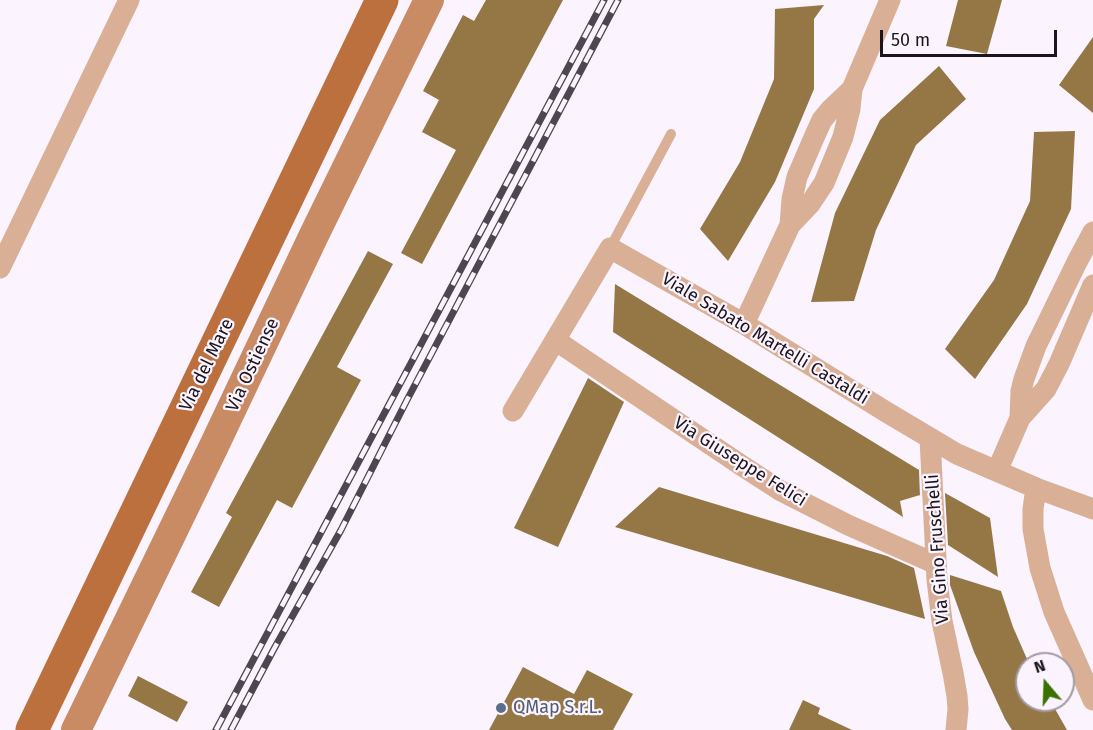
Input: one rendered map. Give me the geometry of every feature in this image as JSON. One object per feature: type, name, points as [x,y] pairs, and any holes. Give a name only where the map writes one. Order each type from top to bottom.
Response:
[{"type":"main road","name":"Via del Mare","points":[[32,730],[382,0]]},
{"type":"main road","name":"Via Ostiense","points":[[76,730],[429,0]]},
{"type":"street","points":[[0,268],[129,0]]},
{"type":"street","points":[[744,324],[790,225],[810,204],[824,183],[843,137],[852,89],[890,0]]},
{"type":"street","points":[[1020,418],[1024,379],[1034,351],[1093,232]]},
{"type":"street","points":[[513,411],[610,248]]},
{"type":"street","name":"Viale Sabato Martelli Castaldi","points":[[610,248],[744,324],[957,454],[1036,488],[1093,509]]},
{"type":"street","points":[[997,471],[1020,418],[1046,389],[1059,364],[1093,285]]},
{"type":"street","name":"Via Giuseppe Felici","points":[[555,340],[774,487],[830,516],[936,564]]},
{"type":"street","name":"Via Gino Fruschelli","points":[[930,438],[940,610],[957,696],[956,730]]},
{"type":"street","points":[[1036,488],[1033,529],[1040,568],[1054,612],[1093,700]]},
{"type":"lane","points":[[610,248],[671,134]]},
{"type":"building","points":[[486,0],[563,0],[422,264],[401,253],[456,150],[422,132],[439,100],[423,91],[463,15],[474,21]]},
{"type":"building","points":[[958,0],[1002,0],[987,54],[946,46]]},
{"type":"building","points":[[824,5],[814,19],[814,89],[775,182],[728,261],[700,229],[740,162],[774,79],[775,9]]},
{"type":"building","points":[[1093,37],[1093,113],[1059,85]]},
{"type":"building","points":[[939,66],[966,99],[916,145],[876,230],[854,301],[811,302],[835,213],[880,120]]},
{"type":"building","points":[[1075,131],[1071,209],[1027,304],[975,379],[945,349],[994,280],[1030,201],[1034,132]]},
{"type":"building","points":[[368,251],[393,264],[337,367],[361,380],[292,508],[277,500],[219,607],[191,592],[232,517],[226,513]]},
{"type":"building","points":[[615,284],[919,470],[920,495],[900,501],[903,517],[613,332]]},
{"type":"building","points":[[588,378],[624,402],[558,547],[514,528]]},
{"type":"building","points":[[659,487],[887,556],[914,568],[925,619],[615,527]]},
{"type":"building","points":[[945,493],[990,518],[998,577],[948,545]]},
{"type":"building","points":[[950,575],[1001,591],[1024,652],[1015,652],[1015,712],[1057,712],[1067,730],[1012,730],[974,652],[950,585]]},
{"type":"building","points":[[523,667],[574,694],[587,670],[633,694],[613,730],[489,730]]},
{"type":"building","points":[[138,676],[188,702],[177,722],[128,696]]},
{"type":"building","points":[[803,700],[820,708],[818,714],[852,730],[789,730]]},
{"type":"railway","points":[[216,730],[604,0]]},
{"type":"railway","points":[[231,730],[341,530],[618,0]]},
{"type":"place","name":"QMap S.r.L.","points":[[501,708]]}]
